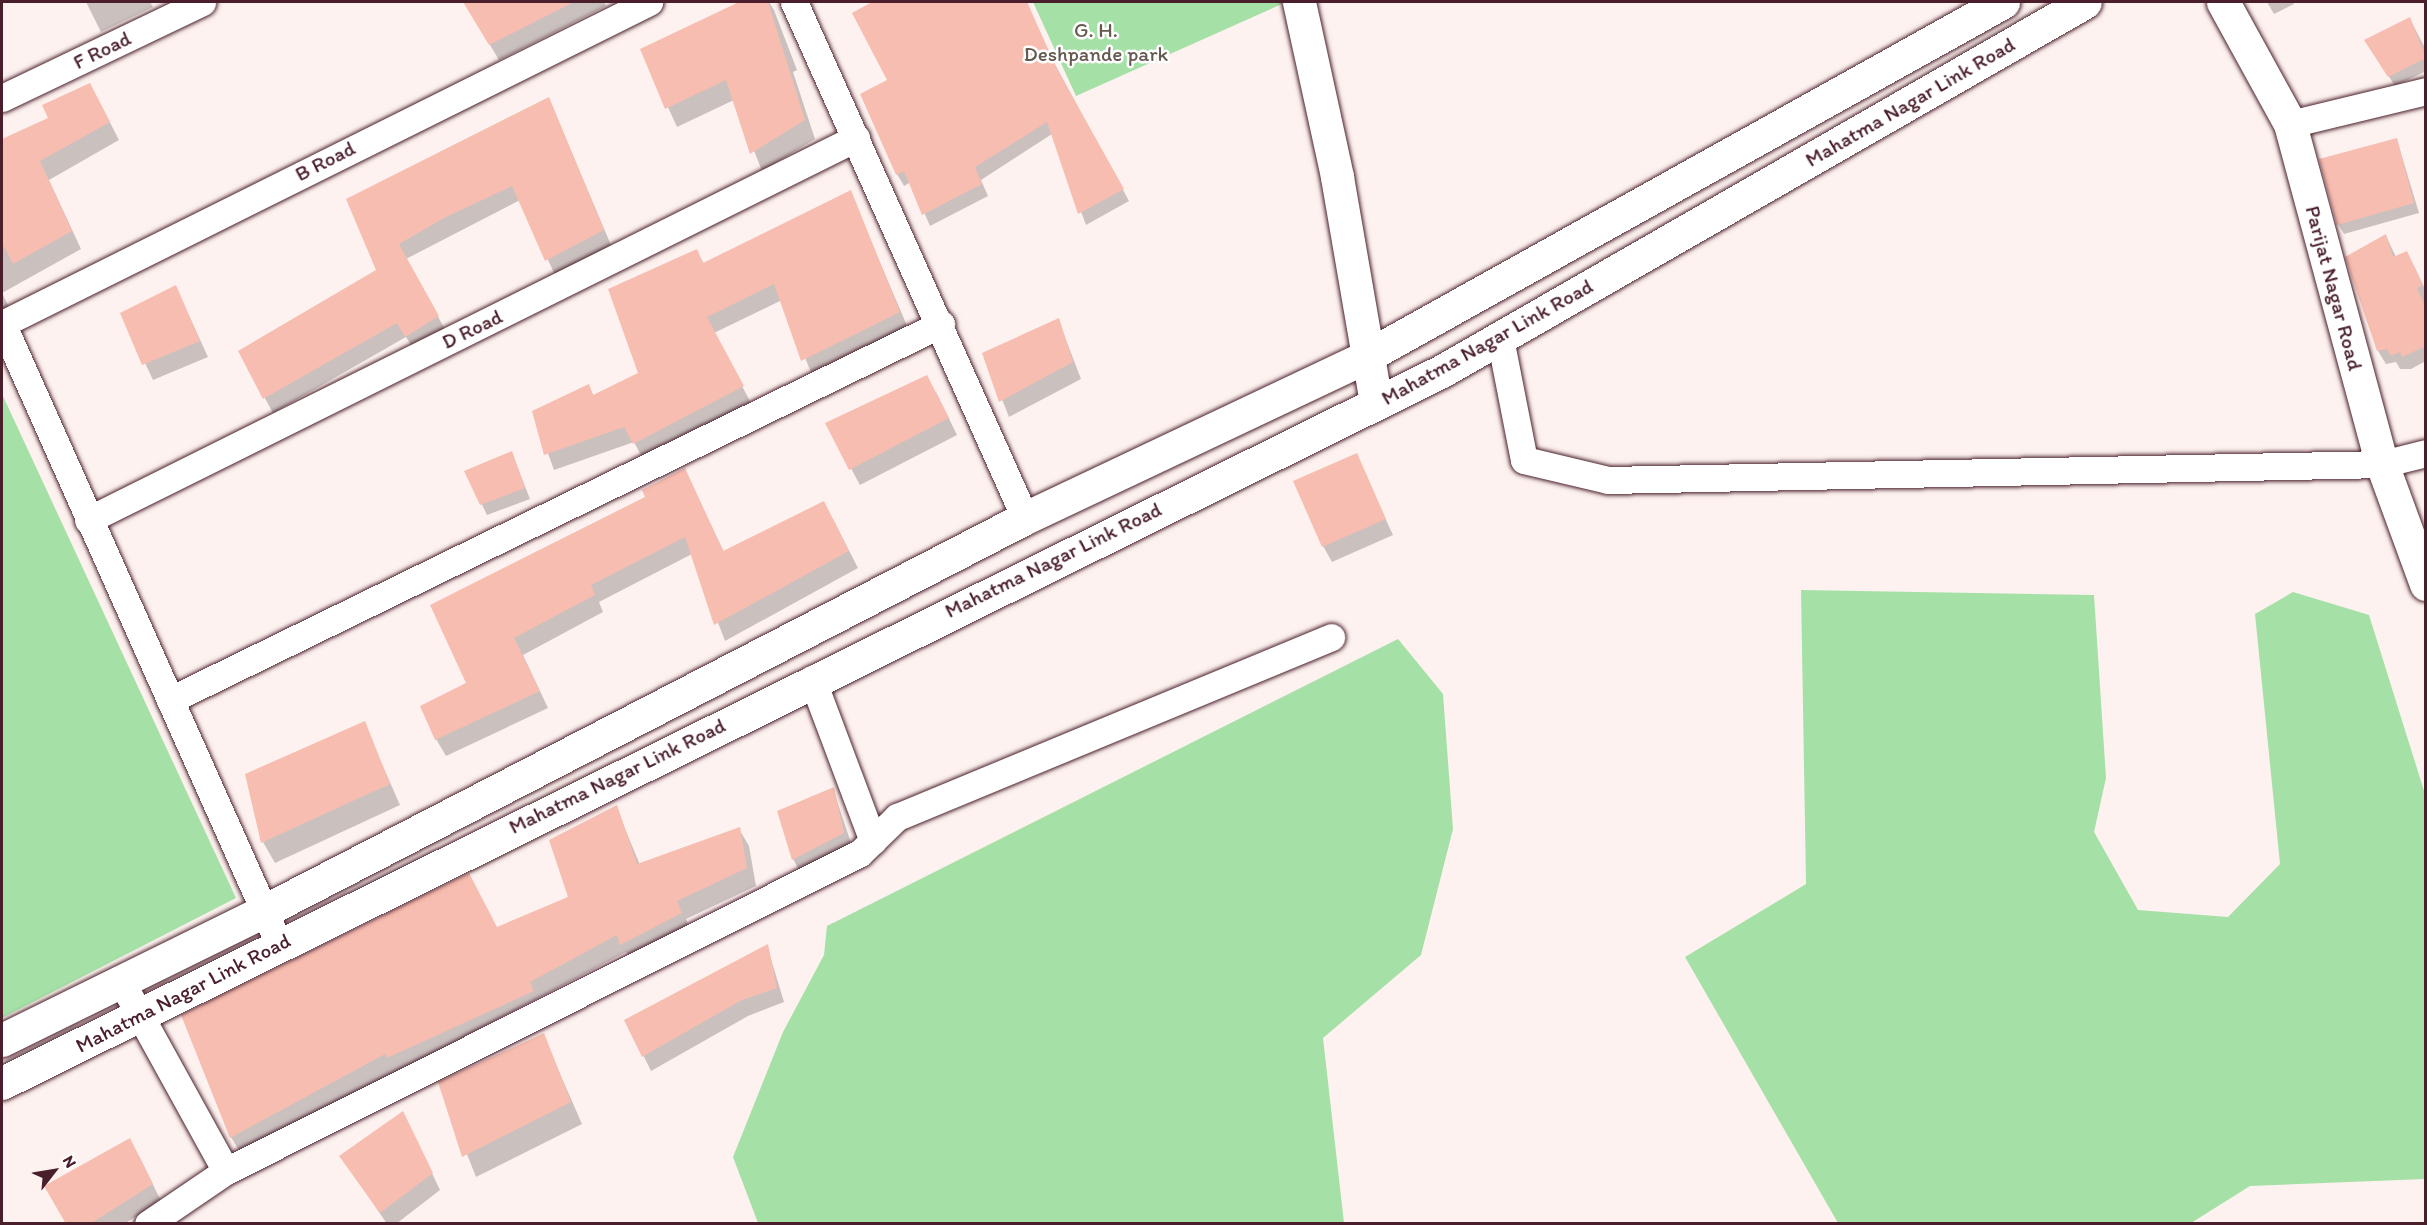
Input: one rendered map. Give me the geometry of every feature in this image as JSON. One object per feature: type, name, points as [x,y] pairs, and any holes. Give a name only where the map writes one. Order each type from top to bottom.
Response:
[{"type":"main road","points":[[1299,2],[1337,177],[1376,403]]},
{"type":"main road","name":"Mahatma Nagar Link Road","points":[[2,1040],[264,911],[1025,519],[1367,356],[2003,2]]},
{"type":"main road","name":"Mahatma Nagar Link Road","points":[[2,1083],[139,1018],[279,944],[812,679],[1376,403],[1500,339],[2085,2]]},
{"type":"main road","name":"Parijat Nagar Road","points":[[2223,2],[2290,124],[2382,464],[2426,584]]},
{"type":"street","name":"F Road","points":[[2,98],[202,2]]},
{"type":"street","name":"B Road","points":[[2,324],[649,2]]},
{"type":"street","points":[[794,2],[941,324],[1025,519]]},
{"type":"street","points":[[2290,124],[2426,91]]},
{"type":"street","name":"D Road","points":[[88,520],[856,138]]},
{"type":"street","points":[[2,324],[279,944]]},
{"type":"street","points":[[170,699],[941,324]]},
{"type":"street","points":[[1500,339],[1524,460],[1608,480],[2382,464],[2426,453]]},
{"type":"street","points":[[148,1224],[226,1171],[860,853],[897,817],[1331,636]]},
{"type":"street","points":[[812,679],[873,841]]},
{"type":"street","points":[[121,981],[139,1018],[226,1171]]},
{"type":"green space","name":"G. H. Deshpande park","points":[[1033,2],[1281,2],[1282,4],[1076,96]]},
{"type":"green space","points":[[2,394],[236,898],[2,1018]]},
{"type":"green space","points":[[1801,590],[2094,595],[2106,778],[2094,832],[2138,910],[2228,917],[2280,864],[2255,614],[2293,592],[2369,615],[2425,794],[2425,1179],[2250,1186],[2191,1223],[1838,1223],[1685,957],[1806,884]]},
{"type":"green space","points":[[1398,639],[1443,694],[1453,829],[1421,955],[1323,1038],[1344,1223],[758,1223],[733,1157],[783,1032],[824,955],[827,926]]},
{"type":"building","points":[[463,2],[574,2],[489,45]]},
{"type":"building","points":[[739,2],[768,2],[805,120],[750,154],[726,80],[665,109],[640,49]]},
{"type":"building","points":[[872,2],[1027,2],[1057,69],[1124,189],[1078,214],[1047,122],[975,167],[982,184],[922,215],[904,171],[896,175],[860,94],[887,80],[852,13]]},
{"type":"building","points":[[2410,17],[2426,58],[2388,77],[2364,40]]},
{"type":"building","points":[[90,83],[110,122],[40,161],[72,231],[13,264],[2,243],[2,139],[48,118],[42,105]]},
{"type":"building","points":[[549,97],[604,230],[545,261],[512,186],[444,218],[399,244],[439,316],[405,337],[397,323],[263,399],[238,351],[376,270],[346,199]]},
{"type":"building","points":[[2397,138],[2414,203],[2337,225],[2319,159]]},
{"type":"building","points":[[851,190],[900,312],[801,361],[774,284],[707,317],[744,386],[633,444],[624,427],[544,455],[532,411],[589,384],[593,395],[638,373],[608,289],[697,249],[703,263]]},
{"type":"building","points":[[2386,234],[2393,257],[2407,251],[2423,285],[2417,288],[2426,309],[2426,346],[2402,357],[2400,352],[2391,356],[2387,349],[2377,351],[2345,257]]},
{"type":"building","points":[[176,285],[200,341],[142,365],[120,313]]},
{"type":"building","points":[[1059,318],[1073,362],[999,402],[982,353]]},
{"type":"building","points":[[927,375],[949,418],[849,470],[825,423]]},
{"type":"building","points":[[512,451],[525,488],[480,505],[464,471]]},
{"type":"building","points":[[1357,453],[1386,519],[1322,547],[1293,481]]},
{"type":"building","points":[[685,468],[723,551],[824,501],[849,551],[714,625],[685,537],[591,585],[595,595],[514,638],[540,691],[435,740],[420,706],[466,683],[430,605],[645,497],[642,490]]},
{"type":"building","points":[[365,721],[390,784],[261,843],[245,774]]},
{"type":"building","points":[[834,787],[844,833],[792,860],[777,811]]},
{"type":"building","points":[[617,805],[637,864],[740,827],[747,868],[677,901],[682,913],[620,945],[617,935],[530,982],[534,991],[387,1058],[385,1054],[230,1138],[181,1015],[469,873],[497,927],[568,897],[549,840]]},
{"type":"building","points":[[768,944],[777,988],[740,1001],[642,1057],[624,1020]]},
{"type":"building","points":[[544,1033],[571,1102],[462,1157],[438,1082]]},
{"type":"building","points":[[403,1111],[433,1173],[380,1213],[339,1156]]},
{"type":"building","points":[[130,1138],[153,1184],[90,1224],[66,1224],[44,1186]]}]
